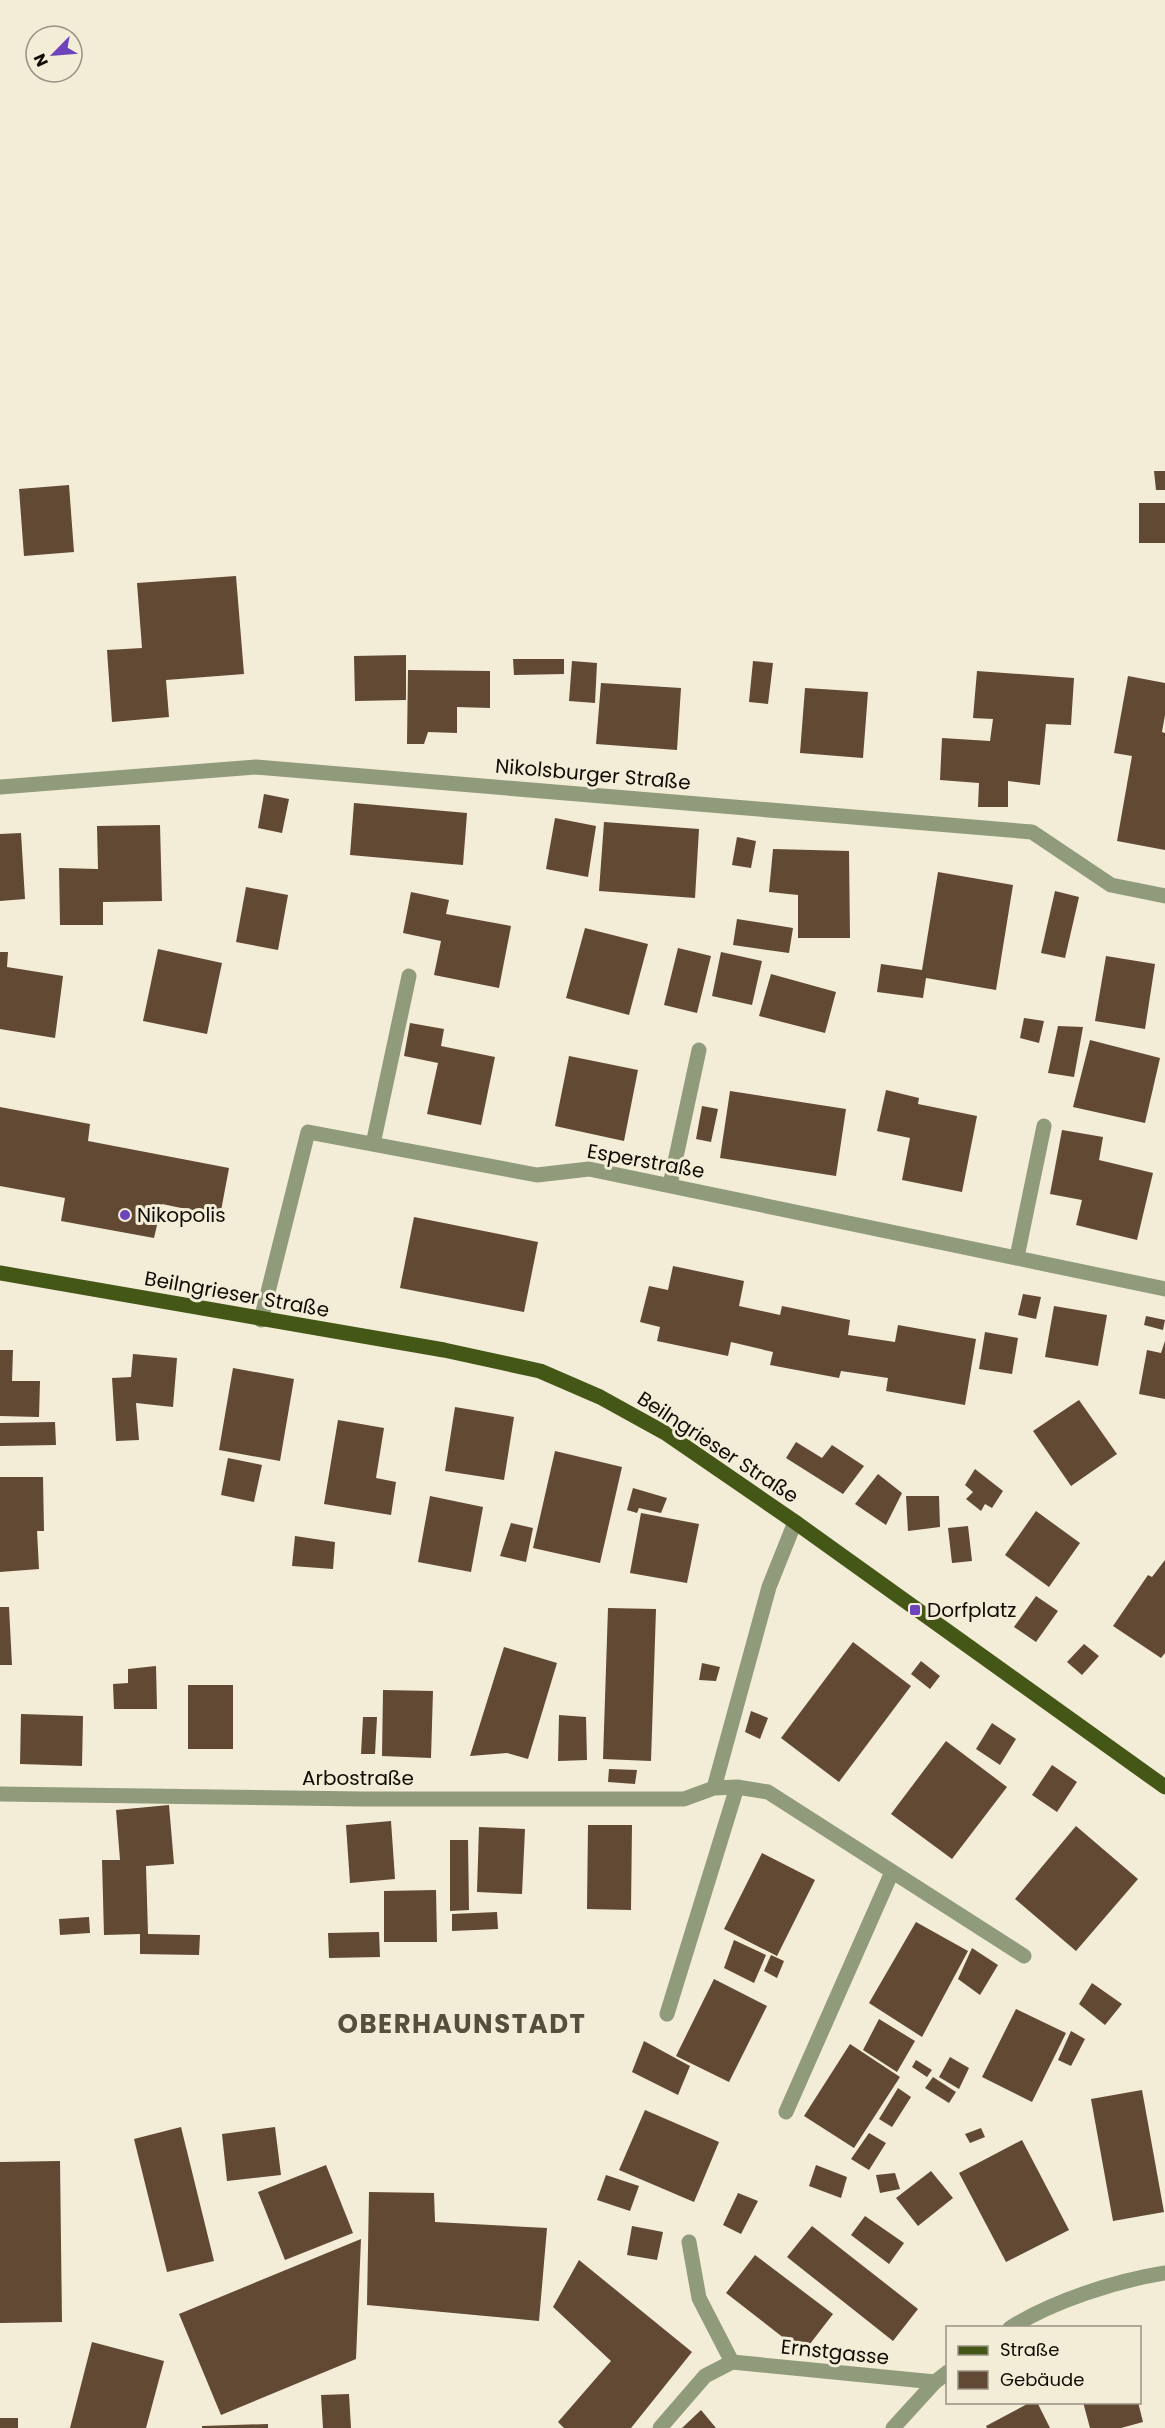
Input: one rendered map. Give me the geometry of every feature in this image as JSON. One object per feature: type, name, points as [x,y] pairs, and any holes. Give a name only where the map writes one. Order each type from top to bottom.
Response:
[{"type":"main road","name":"Beilngrieser Straße","points":[[0,1274],[444,1350],[540,1371],[600,1397],[667,1434],[795,1522],[1165,1787]]},
{"type":"street","name":"Nikolsburger Straße","points":[[0,787],[256,767],[1032,832],[1111,885],[1165,896]]},
{"type":"street","points":[[373,1144],[409,976]]},
{"type":"street","points":[[670,1185],[699,1050]]},
{"type":"street","points":[[1017,1257],[1044,1126]]},
{"type":"street","name":"Esperstraße","points":[[261,1320],[308,1132],[537,1175],[589,1168],[1165,1289]]},
{"type":"street","points":[[714,1788],[769,1587],[795,1522]]},
{"type":"street","points":[[667,2014],[737,1787]]},
{"type":"street","name":"Arbostraße","points":[[0,1794],[363,1799],[684,1799],[714,1788],[737,1787],[768,1792],[1024,1956]]},
{"type":"street","points":[[786,2112],[892,1872]]},
{"type":"street","points":[[660,2428],[705,2376],[732,2362],[699,2298],[689,2242]]},
{"type":"street","points":[[1013,2326],[1025,2318],[1095,2290],[1165,2273]]},
{"type":"street","name":"Ernstgasse","points":[[732,2362],[935,2382]]},
{"type":"street","points":[[893,2428],[935,2382],[946,2374]]},
{"type":"building","points":[[1154,471],[1165,471],[1165,490],[1156,490]]},
{"type":"building","points":[[69,485],[74,552],[24,556],[19,489]]},
{"type":"building","points":[[1139,503],[1165,503],[1165,543],[1139,543]]},
{"type":"building","points":[[236,576],[244,674],[166,680],[169,717],[112,722],[107,650],[142,648],[137,583]]},
{"type":"building","points":[[406,655],[406,700],[355,701],[354,656]]},
{"type":"building","points":[[513,659],[564,659],[564,674],[514,675]]},
{"type":"building","points":[[572,661],[597,663],[595,703],[569,701]]},
{"type":"building","points":[[753,661],[773,663],[768,704],[749,702]]},
{"type":"building","points":[[408,670],[490,671],[490,708],[457,707],[457,733],[428,732],[424,744],[407,744]]},
{"type":"building","points":[[977,671],[1074,678],[1071,725],[1046,724],[1040,785],[1008,781],[1008,807],[978,807],[979,783],[940,780],[942,738],[990,741],[993,719],[973,718]]},
{"type":"building","points":[[1128,676],[1165,683],[1165,715],[1162,732],[1165,733],[1165,850],[1117,841],[1132,756],[1114,753]]},
{"type":"building","points":[[601,683],[681,688],[677,750],[596,744]]},
{"type":"building","points":[[805,688],[868,692],[863,758],[800,753]]},
{"type":"building","points":[[264,794],[289,799],[282,833],[258,828]]},
{"type":"building","points":[[354,803],[467,813],[463,865],[350,855]]},
{"type":"building","points":[[555,818],[596,826],[588,877],[546,869]]},
{"type":"building","points":[[604,822],[699,829],[695,898],[599,891]]},
{"type":"building","points":[[160,825],[162,901],[103,902],[103,925],[60,925],[59,868],[98,869],[97,826]]},
{"type":"building","points":[[21,833],[25,899],[0,901],[0,834]]},
{"type":"building","points":[[737,837],[756,841],[751,868],[732,865]]},
{"type":"building","points":[[773,849],[849,851],[850,938],[798,938],[798,895],[769,892]]},
{"type":"building","points":[[938,872],[1013,885],[996,990],[926,978],[923,998],[877,992],[881,964],[922,970]]},
{"type":"building","points":[[246,887],[288,895],[278,950],[236,942]]},
{"type":"building","points":[[1055,891],[1079,897],[1065,958],[1041,953]]},
{"type":"building","points":[[411,892],[449,900],[446,914],[511,926],[499,988],[434,975],[441,941],[403,933]]},
{"type":"building","points":[[737,919],[793,928],[789,953],[733,945]]},
{"type":"building","points":[[585,928],[648,944],[629,1015],[566,998]]},
{"type":"building","points":[[678,948],[711,956],[697,1013],[664,1005]]},
{"type":"building","points":[[158,949],[222,963],[207,1034],[143,1021]]},
{"type":"building","points":[[0,952],[8,952],[7,967],[63,976],[55,1038],[0,1029]]},
{"type":"building","points":[[721,952],[762,961],[752,1005],[712,996]]},
{"type":"building","points":[[1106,956],[1155,964],[1145,1029],[1095,1021]]},
{"type":"building","points":[[771,974],[836,992],[825,1033],[759,1016]]},
{"type":"building","points":[[1024,1018],[1044,1021],[1039,1043],[1020,1038]]},
{"type":"building","points":[[410,1023],[444,1029],[441,1046],[495,1057],[481,1125],[427,1114],[438,1063],[404,1056]]},
{"type":"building","points":[[1058,1026],[1083,1027],[1074,1077],[1048,1073]]},
{"type":"building","points":[[1090,1040],[1160,1058],[1145,1123],[1073,1107]]},
{"type":"building","points":[[569,1056],[638,1070],[624,1141],[555,1126]]},
{"type":"building","points":[[886,1090],[919,1098],[918,1104],[977,1116],[962,1192],[902,1180],[910,1138],[877,1131]]},
{"type":"building","points":[[730,1091],[846,1109],[836,1176],[720,1158]]},
{"type":"building","points":[[702,1106],[718,1109],[711,1142],[696,1139]]},
{"type":"building","points":[[0,1107],[90,1124],[88,1141],[229,1168],[220,1216],[162,1204],[154,1238],[61,1221],[65,1198],[0,1186]]},
{"type":"building","points":[[1062,1130],[1103,1137],[1099,1160],[1153,1173],[1137,1240],[1076,1225],[1082,1200],[1050,1194]]},
{"type":"building","points":[[414,1217],[538,1242],[524,1312],[400,1288]]},
{"type":"building","points":[[673,1266],[744,1281],[739,1306],[780,1315],[782,1306],[850,1320],[848,1335],[895,1342],[898,1325],[976,1339],[965,1405],[886,1391],[888,1378],[841,1371],[839,1378],[770,1365],[773,1352],[731,1342],[728,1356],[657,1341],[660,1327],[640,1322],[649,1286],[668,1290]]},
{"type":"building","points":[[1023,1294],[1041,1297],[1036,1319],[1018,1315]]},
{"type":"building","points":[[1054,1306],[1107,1315],[1098,1366],[1045,1357]]},
{"type":"building","points":[[1146,1316],[1165,1320],[1163,1330],[1144,1325]]},
{"type":"building","points":[[985,1332],[1018,1338],[1012,1374],[979,1369]]},
{"type":"building","points":[[1165,1341],[1165,1399],[1139,1394],[1147,1350],[1161,1353]]},
{"type":"building","points":[[0,1350],[13,1350],[12,1381],[40,1381],[39,1417],[0,1416]]},
{"type":"building","points":[[133,1354],[177,1358],[173,1407],[136,1403],[139,1440],[116,1441],[112,1378],[131,1377]]},
{"type":"building","points":[[233,1368],[294,1379],[280,1461],[219,1450]]},
{"type":"building","points":[[1079,1400],[1117,1454],[1071,1486],[1033,1431]]},
{"type":"building","points":[[455,1407],[514,1417],[504,1480],[445,1471]]},
{"type":"building","points":[[338,1420],[384,1428],[376,1478],[396,1482],[391,1515],[324,1504]]},
{"type":"building","points":[[55,1422],[56,1445],[0,1446],[0,1423]]},
{"type":"building","points":[[796,1442],[822,1458],[832,1445],[864,1466],[843,1494],[786,1458]]},
{"type":"building","points":[[555,1451],[622,1467],[600,1563],[533,1548]]},
{"type":"building","points":[[228,1458],[262,1465],[254,1502],[221,1495]]},
{"type":"building","points":[[975,1469],[1003,1491],[992,1508],[985,1504],[981,1511],[966,1499],[973,1492],[965,1485]]},
{"type":"building","points":[[878,1474],[902,1493],[886,1525],[855,1504]]},
{"type":"building","points":[[0,1477],[43,1477],[44,1531],[37,1531],[39,1569],[0,1572]]},
{"type":"building","points":[[633,1488],[667,1498],[661,1513],[639,1508],[637,1513],[627,1510]]},
{"type":"building","points":[[430,1496],[483,1507],[471,1572],[418,1562]]},
{"type":"building","points":[[906,1496],[939,1496],[940,1527],[908,1531]]},
{"type":"building","points":[[1036,1511],[1080,1543],[1049,1587],[1005,1555]]},
{"type":"building","points":[[641,1513],[699,1524],[687,1583],[630,1573]]},
{"type":"building","points":[[511,1523],[533,1528],[526,1562],[500,1556]]},
{"type":"building","points":[[968,1526],[972,1561],[952,1563],[948,1528]]},
{"type":"building","points":[[295,1536],[335,1542],[333,1569],[292,1566]]},
{"type":"building","points":[[1165,1560],[1165,1653],[1161,1658],[1113,1626],[1148,1575],[1152,1577]]},
{"type":"building","points":[[1036,1596],[1058,1611],[1036,1642],[1014,1627]]},
{"type":"building","points":[[0,1607],[9,1607],[12,1665],[0,1665]]},
{"type":"building","points":[[608,1608],[656,1609],[651,1761],[603,1759]]},
{"type":"building","points":[[853,1642],[911,1686],[839,1782],[781,1738]]},
{"type":"building","points":[[1084,1644],[1099,1656],[1082,1675],[1067,1662]]},
{"type":"building","points":[[504,1647],[557,1663],[528,1759],[507,1753],[470,1756]]},
{"type":"building","points":[[921,1661],[940,1676],[930,1689],[911,1674]]},
{"type":"building","points":[[702,1663],[720,1667],[716,1681],[699,1680]]},
{"type":"building","points":[[156,1666],[157,1709],[114,1709],[113,1684],[128,1683],[128,1669]]},
{"type":"building","points":[[188,1685],[233,1685],[233,1749],[188,1749]]},
{"type":"building","points":[[383,1690],[433,1691],[431,1758],[382,1756]]},
{"type":"building","points":[[751,1711],[768,1718],[760,1739],[745,1732]]},
{"type":"building","points":[[21,1714],[83,1716],[82,1766],[20,1764]]},
{"type":"building","points":[[559,1715],[586,1717],[587,1760],[558,1761]]},
{"type":"building","points":[[363,1717],[377,1717],[375,1754],[361,1754]]},
{"type":"building","points":[[992,1723],[1016,1739],[1000,1765],[976,1749]]},
{"type":"building","points":[[946,1741],[1007,1787],[952,1859],[891,1814]]},
{"type":"building","points":[[1052,1765],[1077,1782],[1057,1812],[1032,1795]]},
{"type":"building","points":[[609,1769],[637,1770],[635,1784],[608,1782]]},
{"type":"building","points":[[169,1805],[174,1864],[146,1866],[148,1934],[200,1935],[199,1955],[140,1954],[140,1934],[104,1935],[102,1860],[120,1860],[116,1810]]},
{"type":"building","points":[[391,1821],[395,1879],[350,1883],[346,1825]]},
{"type":"building","points":[[588,1825],[632,1825],[631,1910],[587,1909]]},
{"type":"building","points":[[1076,1826],[1138,1879],[1076,1951],[1015,1899]]},
{"type":"building","points":[[479,1827],[525,1829],[522,1894],[477,1892]]},
{"type":"building","points":[[450,1840],[468,1840],[469,1910],[450,1911]]},
{"type":"building","points":[[762,1853],[815,1880],[777,1956],[724,1929]]},
{"type":"building","points":[[436,1890],[437,1942],[384,1942],[384,1891]]},
{"type":"building","points":[[497,1912],[498,1929],[452,1931],[452,1914]]},
{"type":"building","points":[[89,1917],[90,1933],[60,1935],[59,1919]]},
{"type":"building","points":[[916,1922],[968,1951],[922,2037],[869,2003]]},
{"type":"building","points":[[379,1932],[380,1957],[329,1958],[328,1933]]},
{"type":"building","points":[[734,1940],[766,1955],[754,1983],[724,1968]]},
{"type":"building","points":[[972,1948],[998,1965],[980,1995],[958,1979]]},
{"type":"building","points":[[771,1955],[784,1961],[777,1978],[764,1971]]},
{"type":"building","points":[[714,1979],[767,2006],[729,2082],[676,2056]]},
{"type":"building","points":[[1092,1983],[1122,2004],[1105,2025],[1079,2004]]},
{"type":"building","points":[[1016,2009],[1066,2033],[1032,2102],[982,2077]]},
{"type":"building","points":[[879,2019],[915,2041],[897,2072],[863,2050]]},
{"type":"building","points":[[1071,2031],[1085,2039],[1071,2066],[1058,2060]]},
{"type":"building","points":[[644,2041],[690,2066],[678,2095],[632,2072]]},
{"type":"building","points":[[850,2044],[900,2077],[854,2148],[804,2116]]},
{"type":"building","points":[[950,2057],[969,2068],[959,2089],[939,2077]]},
{"type":"building","points":[[916,2060],[932,2070],[927,2077],[912,2067]]},
{"type":"building","points":[[933,2077],[956,2092],[949,2103],[925,2088]]},
{"type":"building","points":[[898,2088],[911,2097],[892,2127],[879,2119]]},
{"type":"building","points":[[1142,2090],[1164,2212],[1113,2221],[1091,2099]]},
{"type":"building","points":[[645,2110],[719,2142],[694,2202],[619,2170]]},
{"type":"building","points":[[181,2127],[214,2261],[167,2272],[134,2139]]},
{"type":"building","points":[[275,2127],[281,2175],[227,2181],[222,2134]]},
{"type":"building","points":[[981,2128],[985,2137],[970,2143],[965,2134]]},
{"type":"building","points":[[869,2133],[886,2143],[869,2170],[851,2159]]},
{"type":"building","points":[[1022,2140],[1069,2230],[1006,2262],[959,2173]]},
{"type":"building","points":[[60,2161],[62,2322],[0,2323],[0,2162]]},
{"type":"building","points":[[326,2165],[353,2233],[285,2260],[258,2192]]},
{"type":"building","points":[[816,2165],[847,2177],[841,2198],[809,2186]]},
{"type":"building","points":[[931,2171],[953,2198],[918,2226],[896,2198]]},
{"type":"building","points":[[895,2173],[900,2189],[880,2193],[876,2175]]},
{"type":"building","points":[[606,2175],[639,2186],[630,2211],[597,2200]]},
{"type":"building","points":[[369,2192],[434,2193],[435,2222],[547,2228],[539,2321],[367,2305]]},
{"type":"building","points":[[738,2193],[758,2201],[741,2234],[723,2225]]},
{"type":"building","points":[[865,2216],[904,2243],[889,2264],[851,2235]]},
{"type":"building","points":[[632,2226],[663,2232],[657,2260],[627,2255]]},
{"type":"building","points":[[812,2226],[918,2309],[893,2341],[787,2257]]},
{"type":"building","points":[[361,2239],[356,2359],[221,2415],[179,2314]]},
{"type":"building","points":[[755,2255],[833,2314],[803,2353],[726,2293]]},
{"type":"building","points":[[579,2260],[692,2352],[631,2428],[564,2428],[558,2422],[611,2361],[553,2307]]},
{"type":"building","points":[[92,2342],[164,2361],[146,2428],[70,2428]]},
{"type":"building","points":[[349,2394],[351,2428],[323,2428],[321,2395]]},
{"type":"building","points":[[1027,2404],[1038,2404],[1050,2428],[987,2428],[986,2426]]},
{"type":"building","points":[[1084,2404],[1138,2404],[1143,2422],[1121,2428],[1090,2428]]},
{"type":"building","points":[[701,2410],[716,2428],[682,2428]]},
{"type":"building","points":[[0,2418],[18,2418],[18,2428],[0,2428]]},
{"type":"building","points":[[268,2424],[268,2428],[202,2428],[202,2426]]},
{"type":"place","name":"Nikopolis","points":[[125,1215]]},
{"type":"place","name":"Dorfplatz","points":[[915,1610]]},
{"type":"district","name":"OBERHAUNSTADT","points":[[462,2024]]}]
